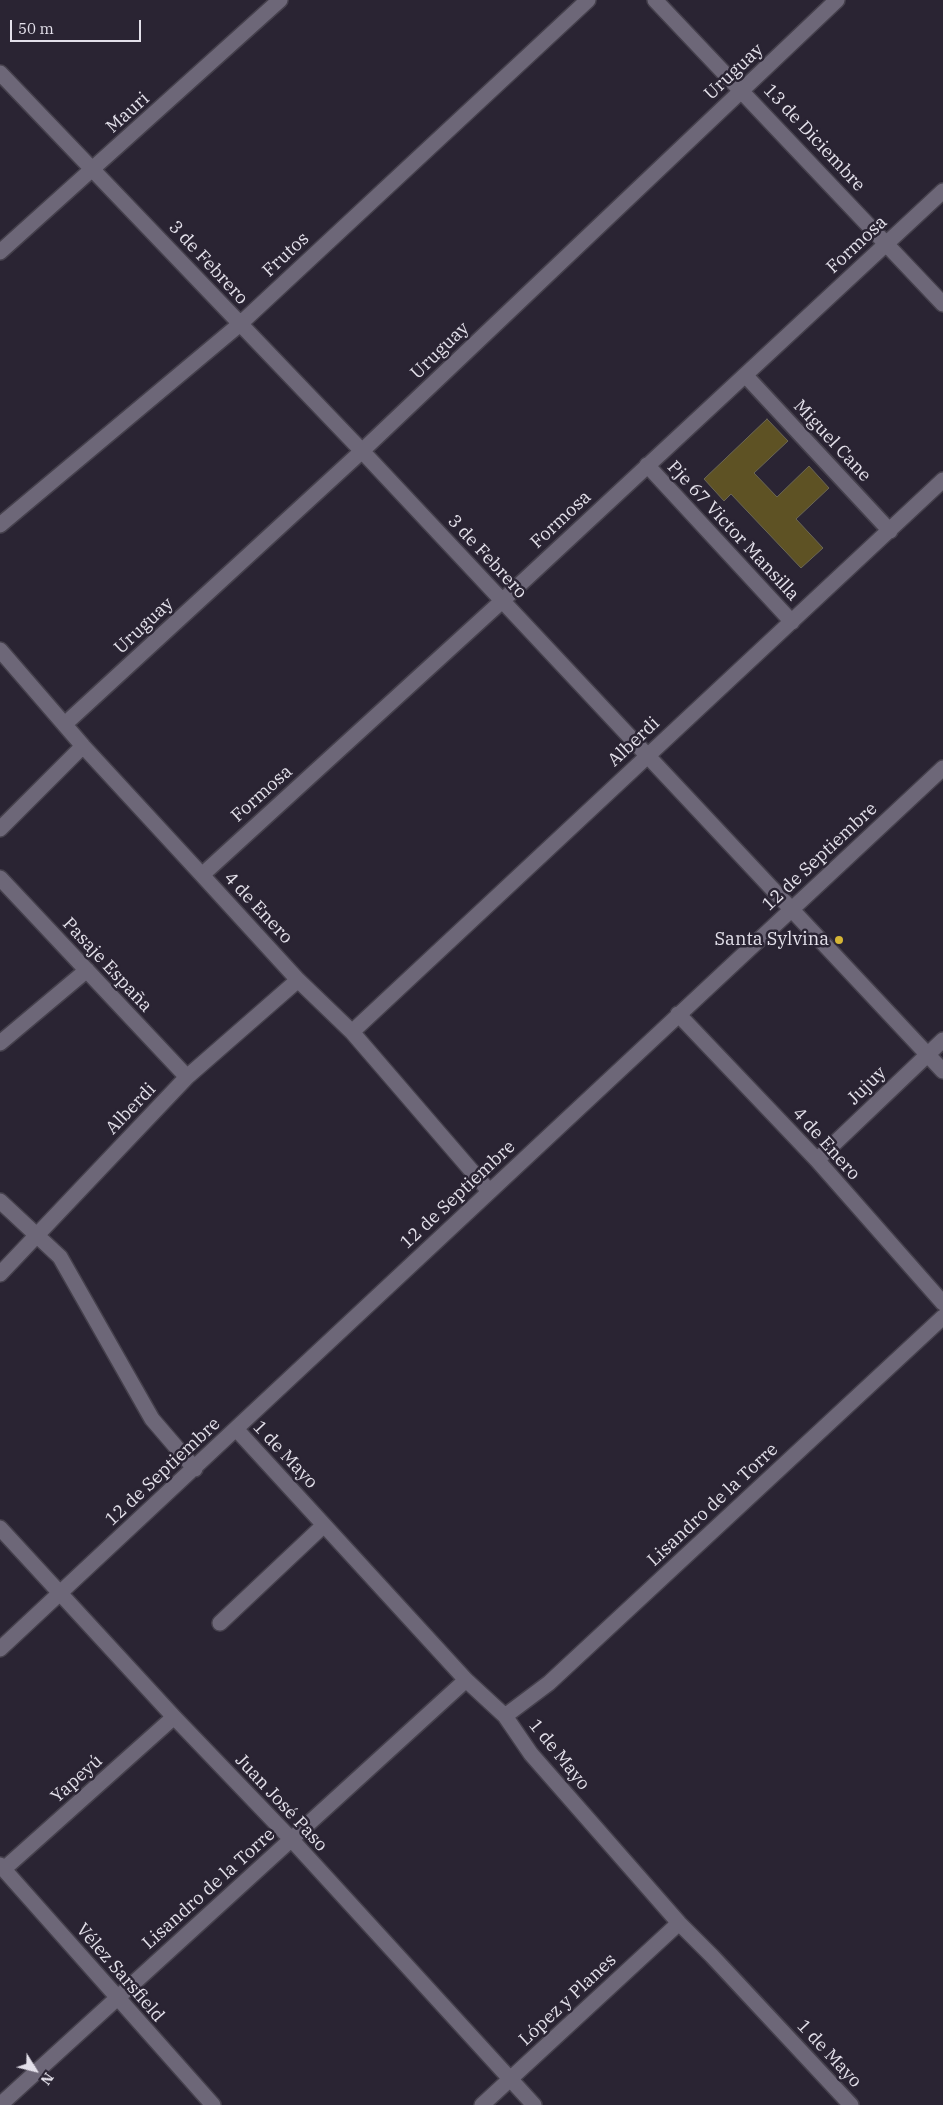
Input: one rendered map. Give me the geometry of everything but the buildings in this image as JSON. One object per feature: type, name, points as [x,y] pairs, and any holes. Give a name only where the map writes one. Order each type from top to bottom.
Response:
[{"type":"street","name":"Mauri","points":[[0,252],[280,0]]},
{"type":"street","name":"Frutos","points":[[0,526],[240,324],[588,0]]},
{"type":"street","name":"13 de Diciembre","points":[[655,0],[742,89],[943,304]]},
{"type":"street","name":"Uruguay","points":[[65,724],[362,451],[837,0]]},
{"type":"street","name":"3 de Febrero","points":[[0,73],[362,451],[648,754],[791,910],[943,1071]]},
{"type":"street","name":"Formosa","points":[[202,875],[746,376],[943,191]]},
{"type":"street","name":"Miguel Cane","points":[[746,376],[890,531]]},
{"type":"street","name":"Pje 67 Victor Mansilla","points":[[647,465],[792,622]]},
{"type":"street","name":"Alberdi","points":[[352,1032],[943,480]]},
{"type":"street","name":"4 de Enero","points":[[0,650],[83,746],[298,980],[352,1032],[490,1191]]},
{"type":"street","points":[[0,829],[83,746]]},
{"type":"street","name":"12 de Septiembre","points":[[0,1649],[943,768]]},
{"type":"street","name":"Pasaje España","points":[[0,878],[187,1077]]},
{"type":"street","points":[[0,1043],[87,970]]},
{"type":"street","name":"Alberdi","points":[[0,1274],[187,1077],[298,980]]},
{"type":"street","name":"4 de Enero","points":[[678,1014],[817,1160],[943,1303]]},
{"type":"street","name":"Jujuy","points":[[817,1160],[943,1040]]},
{"type":"street","points":[[0,1201],[60,1257],[152,1419],[194,1469]]},
{"type":"street","name":"Lisandro de la Torre","points":[[505,1716],[549,1683],[943,1317]]},
{"type":"street","name":"1 de Mayo","points":[[236,1430],[466,1680],[505,1716],[531,1754],[679,1923],[851,2105]]},
{"type":"street","points":[[220,1623],[324,1525]]},
{"type":"street","name":"Juan José Paso","points":[[0,1528],[174,1717],[291,1839],[534,2105]]},
{"type":"street","name":"Lisandro de la Torre","points":[[0,2105],[466,1680]]},
{"type":"street","name":"Yapeyú","points":[[2,1867],[174,1717]]},
{"type":"street","name":"Vélez Sarsfield","points":[[2,1867],[213,2105]]},
{"type":"street","name":"López y Planes","points":[[482,2105],[679,1923]]},
{"type":"place","name":"Santa Sylvina","points":[[839,940]]}]
